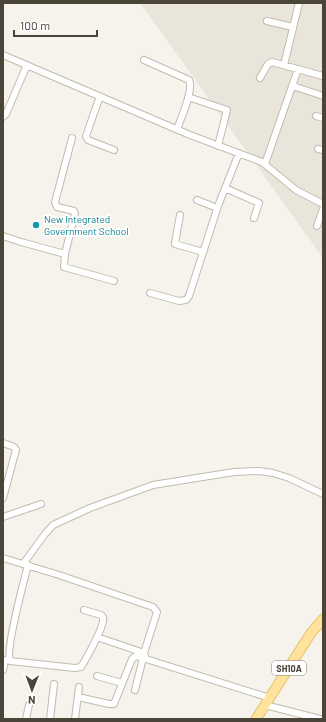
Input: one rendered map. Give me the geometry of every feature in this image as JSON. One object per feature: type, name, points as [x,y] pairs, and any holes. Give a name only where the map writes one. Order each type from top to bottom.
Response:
[{"type":"main road","name":"SH10A","points":[[256,719],[311,633],[323,619]]},
{"type":"street","points":[[284,65],[299,3]]},
{"type":"street","points":[[267,21],[293,27]]},
{"type":"street","points":[[3,55],[177,129],[265,164],[296,190],[323,204]]},
{"type":"street","points":[[144,60],[190,80],[191,86],[177,129]]},
{"type":"street","points":[[260,78],[270,62],[323,76]]},
{"type":"street","points":[[3,117],[6,114],[27,65]]},
{"type":"street","points":[[265,164],[298,69]]},
{"type":"street","points":[[293,86],[323,96]]},
{"type":"street","points":[[100,96],[86,136],[88,140],[114,150]]},
{"type":"street","points":[[188,97],[227,110],[218,146]]},
{"type":"street","points":[[316,116],[323,118]]},
{"type":"street","points":[[72,138],[55,202],[57,207],[74,211],[75,214],[63,265],[65,268],[114,280]]},
{"type":"street","points":[[150,293],[179,302],[186,300],[224,188],[239,153]]},
{"type":"street","points":[[224,188],[259,203],[254,218]]},
{"type":"street","points":[[196,200],[217,208]]},
{"type":"street","points":[[317,226],[323,209]]},
{"type":"street","points":[[180,215],[175,243],[203,252]]},
{"type":"street","points":[[3,236],[65,254]]},
{"type":"street","points":[[3,443],[14,447],[16,450],[3,498]]},
{"type":"street","points":[[3,670],[5,661],[8,659],[12,630],[26,565],[45,534],[53,525],[90,508],[142,488],[234,472],[259,471],[273,473],[323,494]]},
{"type":"street","points":[[3,517],[41,504]]},
{"type":"street","points":[[3,558],[153,607],[156,610],[156,616],[135,690]]},
{"type":"street","points":[[8,659],[13,662],[79,668],[97,637],[103,621],[103,618],[100,615],[84,610]]},
{"type":"street","points":[[97,637],[144,657],[320,719]]},
{"type":"street","points":[[78,697],[112,704],[115,701],[134,657],[144,657]]},
{"type":"street","points":[[97,676],[122,683]]},
{"type":"street","points":[[50,719],[54,684]]},
{"type":"street","points":[[75,719],[79,687]]},
{"type":"street","points":[[26,719],[29,705]]},
{"type":"shaded area","points":[[140,3],[323,3],[323,258]]},
{"type":"place","name":"New Integrated Government School","points":[[36,225]]}]
